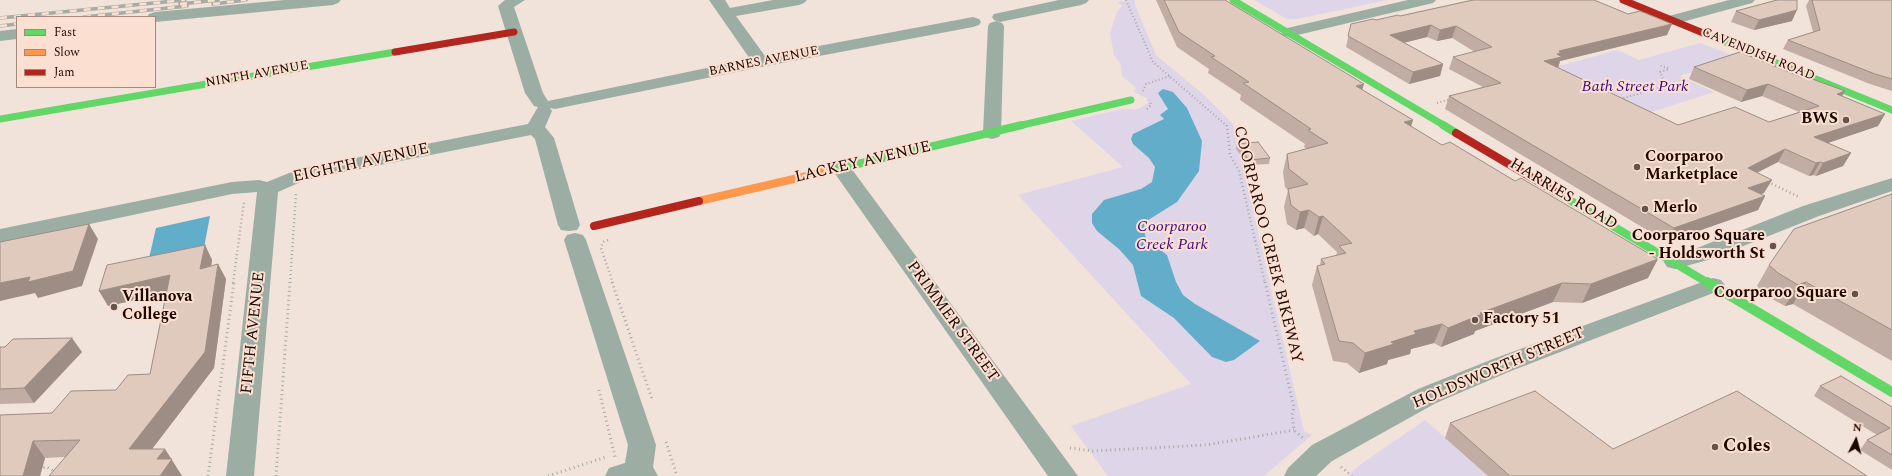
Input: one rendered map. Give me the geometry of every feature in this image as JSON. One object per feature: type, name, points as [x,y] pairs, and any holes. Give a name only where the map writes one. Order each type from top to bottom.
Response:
[{"type":"street","points":[[156,17],[333,0]]},
{"type":"street","points":[[514,0],[506,6],[534,93],[543,111],[544,138],[579,230],[642,444],[633,474]]},
{"type":"street","points":[[721,6],[799,0]]},
{"type":"street","points":[[992,133],[998,22],[1081,0]]},
{"type":"street","name":"HARRIES ROAD","points":[[1233,0],[1417,108],[1892,392]]},
{"type":"street","points":[[1289,32],[1428,0]]},
{"type":"street","name":"CAVENDISH ROAD","points":[[1623,0],[1892,110]]},
{"type":"street","points":[[1671,20],[1746,0]]},
{"type":"street","points":[[721,6],[761,62]]},
{"type":"street","name":"BARNES AVENUE","points":[[543,111],[761,62],[973,22],[983,26],[998,22]]},
{"type":"street","name":"NINTH AVENUE","points":[[0,119],[514,32]]},
{"type":"street","points":[[0,36],[16,34]]},
{"type":"street","name":"LACKEY AVENUE","points":[[579,230],[1131,100]]},
{"type":"street","name":"EIGHTH AVENUE","points":[[268,189],[299,175],[543,111]]},
{"type":"street","name":"PRIMMER STREET","points":[[841,168],[1064,476]]},
{"type":"street","points":[[1675,262],[1700,255],[1811,211],[1892,184]]},
{"type":"street","points":[[0,236],[232,188],[259,186],[268,189]]},
{"type":"street","name":"FIFTH AVENUE","points":[[240,476],[268,189]]},
{"type":"street","name":"HOLDSWORTH STREET","points":[[1298,476],[1322,453],[1427,396],[1502,365],[1713,286]]},
{"type":"path","name":"COORPAROO CREEK BIKEWAY","points":[[1126,0],[1130,6],[1148,54],[1153,62],[1227,125],[1229,131],[1230,155],[1239,171],[1294,408],[1292,415],[1294,430]]},
{"type":"path","points":[[1615,101],[1666,86],[1660,72],[1669,70],[1659,65]]},
{"type":"path","points":[[1417,108],[1453,99]]},
{"type":"path","points":[[1761,178],[1803,199]]},
{"type":"path","points":[[276,476],[296,191]]},
{"type":"path","points":[[208,476],[244,203],[243,200],[240,199]]},
{"type":"path","points":[[548,476],[615,455],[598,386]]},
{"type":"path","points":[[1042,445],[1093,451],[1206,445],[1294,430],[1300,435]]},
{"type":"path","points":[[33,469],[47,467],[57,473],[55,476]]},
{"type":"green space","name":"Coorparoo Creek Park","points":[[1135,0],[1135,5],[1156,55],[1205,96],[1233,124],[1304,431],[1312,435],[1264,476],[1108,476],[1071,426],[1191,384],[1018,195],[1123,167],[1071,121],[1122,109],[1138,109],[1147,104],[1148,101],[1146,98],[1134,92],[1136,88],[1122,76],[1121,65],[1114,55],[1110,33],[1117,12],[1122,6],[1117,2]]},
{"type":"green space","points":[[1254,0],[1387,0],[1297,19],[1287,19]]},
{"type":"green space","name":"Bath Street Park","points":[[1700,43],[1740,58],[1679,76],[1714,92],[1633,118],[1538,72],[1617,50],[1639,60]]},
{"type":"green space","points":[[1425,420],[1488,476],[1348,476],[1361,464]]},
{"type":"water","points":[[1163,89],[1173,92],[1187,108],[1202,141],[1199,171],[1177,202],[1145,222],[1144,230],[1146,239],[1167,255],[1176,282],[1183,295],[1195,304],[1260,341],[1234,360],[1226,362],[1212,357],[1174,318],[1141,296],[1133,265],[1120,250],[1097,231],[1092,223],[1092,214],[1104,200],[1141,189],[1152,182],[1155,167],[1149,158],[1133,144],[1131,139],[1133,134],[1164,119],[1160,115],[1168,109],[1158,93]]},
{"type":"water","points":[[210,216],[203,253],[147,267],[156,228]]},
{"type":"building","points":[[1164,0],[1225,0],[1364,84],[1356,86],[1413,120],[1404,122],[1442,145],[1450,142],[1515,181],[1521,178],[1658,259],[1591,284],[1562,283],[1480,313],[1482,314],[1448,328],[1442,324],[1414,331],[1416,334],[1391,342],[1394,344],[1365,353],[1353,343],[1339,341],[1317,266],[1325,264],[1321,259],[1346,253],[1339,246],[1352,243],[1323,216],[1319,217],[1309,210],[1300,212],[1291,205],[1288,189],[1308,184],[1289,169],[1287,154],[1328,143],[1308,130],[1311,129],[1243,83],[1249,82],[1211,57],[1215,56],[1179,32]]},
{"type":"building","points":[[1473,0],[1594,0],[1628,14],[1640,11],[1672,24],[1559,51],[1562,52],[1557,54],[1562,57],[1544,61],[1678,125],[1735,107],[1769,122],[1819,106],[1768,84],[1747,90],[1694,67],[1740,52],[1801,77],[1804,76],[1845,91],[1837,94],[1885,114],[1814,137],[1851,153],[1823,163],[1816,163],[1785,149],[1748,168],[1772,180],[1748,188],[1765,196],[1674,228],[1449,96],[1501,83],[1453,57],[1492,47],[1456,26],[1440,30],[1431,25],[1390,35],[1443,64],[1413,72],[1348,36],[1351,24],[1373,19],[1376,20],[1398,15],[1400,16]]},
{"type":"building","points":[[1777,0],[1797,0],[1797,10],[1759,20],[1736,11]]},
{"type":"building","points":[[1812,0],[1892,0],[1892,79],[1875,74],[1788,40],[1820,30]]},
{"type":"building","points":[[1258,142],[1270,158],[1249,160],[1237,144]]},
{"type":"building","name":"Coorparoo Square","points":[[1892,194],[1892,330],[1806,282],[1798,285],[1778,273],[1769,265],[1794,229]]},
{"type":"building","points":[[89,224],[73,271],[28,282],[30,277],[0,283],[0,242]]},
{"type":"building","points":[[205,245],[200,269],[218,264],[205,352],[129,449],[165,449],[157,459],[172,459],[160,476],[49,476],[80,440],[33,441],[23,476],[0,476],[0,415],[52,413],[71,391],[116,390],[128,375],[150,374],[170,275],[99,291],[107,265]]},
{"type":"building","points":[[72,338],[24,388],[0,389],[0,347],[5,347],[13,339]]},
{"type":"building","points":[[1841,376],[1892,407],[1892,455],[1867,440],[1890,428],[1820,386]]},
{"type":"building","points":[[1535,391],[1613,449],[1737,391],[1867,476],[1510,476],[1450,423]]},
{"type":"railway","points":[[21,16],[185,0]]},
{"type":"railway","points":[[180,4],[218,0]]},
{"type":"railway","points":[[213,4],[246,0]]},
{"type":"railway","points":[[93,16],[187,6]]},
{"type":"railway","points":[[0,18],[16,16]]},
{"type":"railway","points":[[0,26],[16,24]]},
{"type":"traffic: fast","points":[[1233,0],[1456,133]]},
{"type":"traffic: fast","points":[[1708,35],[1892,110]]},
{"type":"traffic: fast","points":[[0,119],[395,52]]},
{"type":"traffic: fast","points":[[824,172],[1131,100]]},
{"type":"traffic: fast","points":[[1556,192],[1892,392]]},
{"type":"traffic: slow","points":[[699,201],[824,172]]},
{"type":"traffic: jam","points":[[1623,0],[1708,35]]},
{"type":"traffic: jam","points":[[395,52],[514,32]]},
{"type":"traffic: jam","points":[[1456,133],[1556,192]]},
{"type":"traffic: jam","points":[[594,226],[699,201]]},
{"type":"place","name":"BWS","points":[[1846,120]]},
{"type":"place","name":"Coorparoo Marketplace","points":[[1637,167]]},
{"type":"place","name":"Merlo","points":[[1645,209]]},
{"type":"place","name":"Coorparoo Square - Holdsworth St","points":[[1773,246]]},
{"type":"place","name":"Coorparoo Square","points":[[1855,294]]},
{"type":"place","name":"Villanova College","points":[[114,307]]},
{"type":"place","name":"Factory 51","points":[[1475,320]]},
{"type":"place","name":"Coles","points":[[1715,447]]}]
